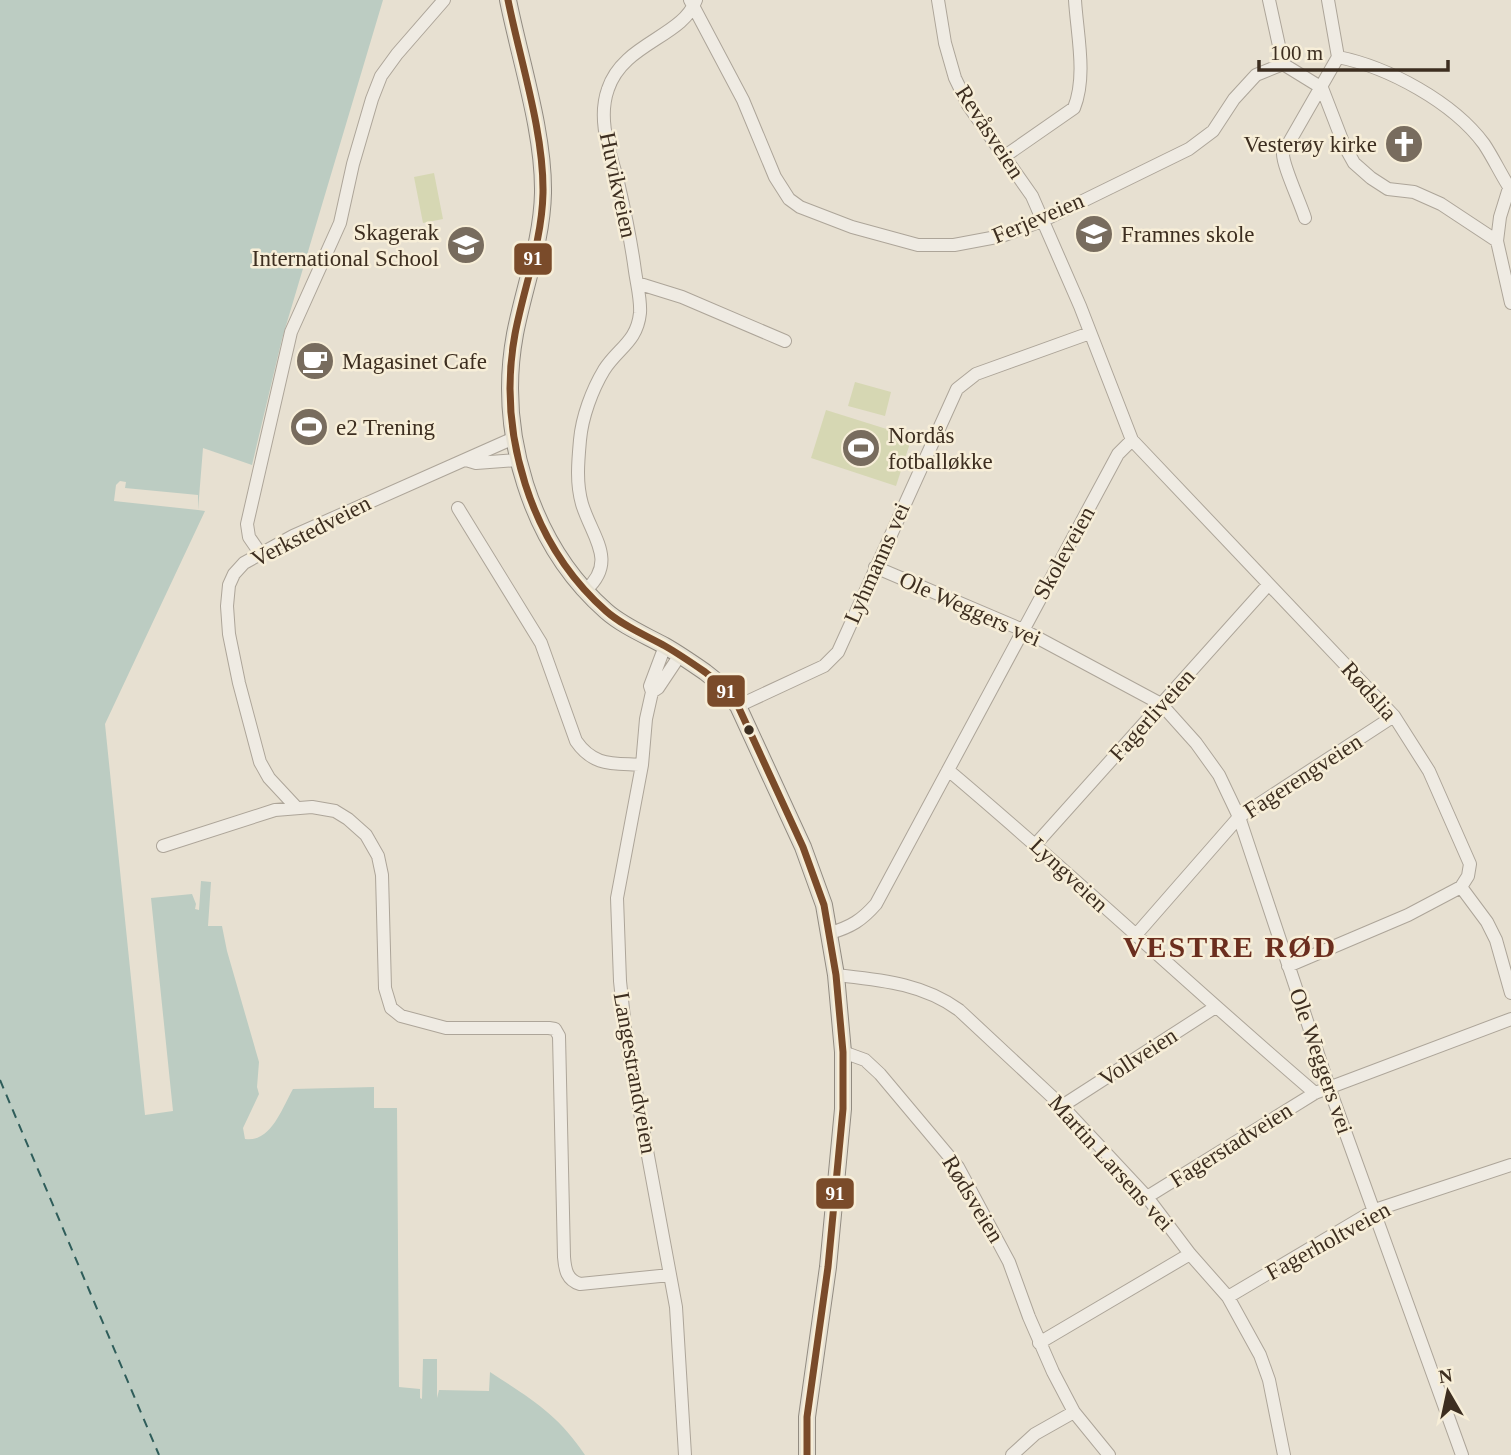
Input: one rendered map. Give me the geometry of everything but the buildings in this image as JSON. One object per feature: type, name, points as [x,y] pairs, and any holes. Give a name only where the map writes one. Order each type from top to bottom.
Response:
[{"type":"main road","points":[[508,0],[536,128],[543,193],[540,223],[515,335],[511,372],[514,438],[534,509],[551,542],[586,590],[607,611],[680,655],[720,684],[737,706],[803,847],[824,905],[830,933],[843,1052],[841,1140],[828,1267],[807,1417],[807,1455]]},
{"type":"street","points":[[260,553],[249,537],[247,524],[291,332],[340,223],[353,164],[381,76],[444,0]]},
{"type":"street","name":"Revåsveien","points":[[938,0],[945,43],[955,78],[968,105],[1032,196],[1044,220]]},
{"type":"street","points":[[1005,156],[1074,108],[1081,81],[1075,0]]},
{"type":"street","points":[[1269,0],[1283,64],[1322,88],[1344,145],[1354,163],[1388,189],[1414,192],[1441,204],[1497,241]]},
{"type":"street","points":[[1305,218],[1298,194],[1282,160],[1283,153],[1338,57],[1328,0]]},
{"type":"street","name":"Ferjeveien","points":[[693,2],[743,100],[775,177],[789,199],[800,207],[862,230],[918,246],[979,242],[1002,236],[1044,220],[1189,149],[1213,131],[1234,99],[1256,75],[1283,64]]},
{"type":"street","name":"Huvikveien","points":[[586,590],[599,577],[603,562],[601,550],[582,504],[578,476],[580,436],[589,404],[604,371],[638,329],[640,310],[627,218],[602,112],[615,72],[630,55],[683,19],[693,2]]},
{"type":"street","points":[[1338,57],[1361,61],[1391,74],[1444,105],[1468,125],[1483,143],[1510,189],[1500,217],[1497,241],[1511,303]]},
{"type":"street","points":[[1044,220],[1132,440]]},
{"type":"street","points":[[637,283],[682,297],[785,341]]},
{"type":"street","name":"Lyhmanns vei","points":[[737,706],[824,666],[838,652],[957,389],[976,374],[1090,333]]},
{"type":"street","name":"Verkstedveien","points":[[296,807],[270,778],[260,762],[229,634],[227,606],[229,585],[234,574],[244,563],[260,553],[402,486],[514,438]]},
{"type":"street","name":"Rødslia","points":[[1132,440],[1394,716],[1429,771],[1461,841],[1470,864],[1468,876],[1461,887]]},
{"type":"street","name":"Skoleveien","points":[[830,933],[849,928],[862,920],[876,904],[1118,454],[1132,440]]},
{"type":"street","name":"Verkstedveien","points":[[466,460],[476,463],[519,460]]},
{"type":"street","points":[[458,508],[541,643],[576,741],[585,754],[603,762],[642,765]]},
{"type":"street","name":"Ole Weggers vei","points":[[875,567],[1023,630],[1161,704],[1196,743],[1219,775],[1239,817],[1329,1087],[1462,1455]]},
{"type":"street","name":"Fagerliveien","points":[[1036,844],[1268,585]]},
{"type":"street","name":"Langestrandveien","points":[[665,646],[650,686],[652,692],[646,719],[642,765],[620,881],[617,914],[618,956],[626,1037],[676,1307],[685,1455]]},
{"type":"street","name":"Langestrandveien","points":[[652,692],[658,688],[680,655]]},
{"type":"street","name":"Fagerengveien","points":[[1135,936],[1239,817],[1394,716]]},
{"type":"street","name":"Lyngveien","points":[[947,770],[1036,844],[1214,1008],[1315,1093]]},
{"type":"street","points":[[163,846],[267,812],[296,807],[324,808],[348,819],[366,835],[378,856],[382,875],[386,988],[391,1008],[401,1016],[446,1028],[549,1028],[555,1029],[559,1036],[564,1257],[565,1270],[573,1282],[580,1284],[670,1275]]},
{"type":"street","points":[[1288,966],[1408,915],[1461,887],[1492,931],[1511,993]]},
{"type":"street","name":"Martin Larsens vei","points":[[836,975],[894,982],[942,998],[959,1010],[1062,1106],[1147,1197],[1190,1254],[1228,1297],[1260,1355],[1269,1380],[1283,1455]]},
{"type":"street","name":"Vollveien","points":[[1062,1106],[1214,1008]]},
{"type":"street","name":"Fagerstadveien","points":[[1147,1197],[1315,1093],[1511,1019]]},
{"type":"street","name":"Rødsveien","points":[[843,1052],[865,1060],[880,1074],[958,1167],[1009,1262],[1039,1343],[1074,1412],[1109,1455]]},
{"type":"street","name":"Fagerholtveien","points":[[1228,1297],[1375,1210],[1511,1165]]},
{"type":"street","points":[[1039,1343],[1190,1254]]},
{"type":"street","points":[[1012,1455],[1035,1434],[1074,1412]]},
{"type":"green space","points":[[434,173],[443,219],[423,223],[414,177]]},
{"type":"green space","points":[[855,382],[891,392],[885,416],[848,406]]},
{"type":"green space","name":"Nordås fotballøkke","points":[[826,410],[912,437],[896,486],[811,458]]},
{"type":"shaded area","points":[[0,0],[383,0],[282,339],[252,465],[203,448],[198,510],[205,511],[105,724],[145,1115],[173,1111],[151,898],[192,894],[195,909],[199,910],[201,881],[211,882],[208,926],[222,926],[259,1062],[259,1094],[243,1128],[245,1139],[262,1136],[269,1130],[293,1089],[374,1087],[374,1108],[397,1108],[399,1387],[420,1389],[422,1399],[423,1359],[437,1359],[437,1398],[439,1390],[489,1391],[490,1372],[554,1418],[585,1455],[0,1455]]},
{"type":"pier","points":[[120,481],[126,482],[125,488],[198,495],[198,510],[114,501],[116,485]]},
{"type":"ferry route","points":[[0,1080],[159,1455]]},
{"type":"transit line","name":"91","points":[[508,0],[536,121],[543,193],[539,229],[515,334],[511,371],[511,409],[525,484],[539,520],[557,553],[580,584],[606,611],[627,626],[705,672],[720,684],[738,706],[803,847],[824,905],[836,975],[843,1052],[843,1109],[828,1267],[807,1417],[807,1455]]},
{"type":"place","name":"Vesterøy kirke","points":[[1404,144]]},
{"type":"place","name":"Framnes skole","points":[[1094,234]]},
{"type":"place","name":"Skagerak International School","points":[[466,245]]},
{"type":"place","name":"Magasinet Cafe","points":[[315,361]]},
{"type":"place","name":"e2 Trening","points":[[309,427]]},
{"type":"place","name":"Nordås fotballøkke","points":[[861,448]]},
{"type":"district","name":"VESTRE RØD","points":[[1230,946]]}]
